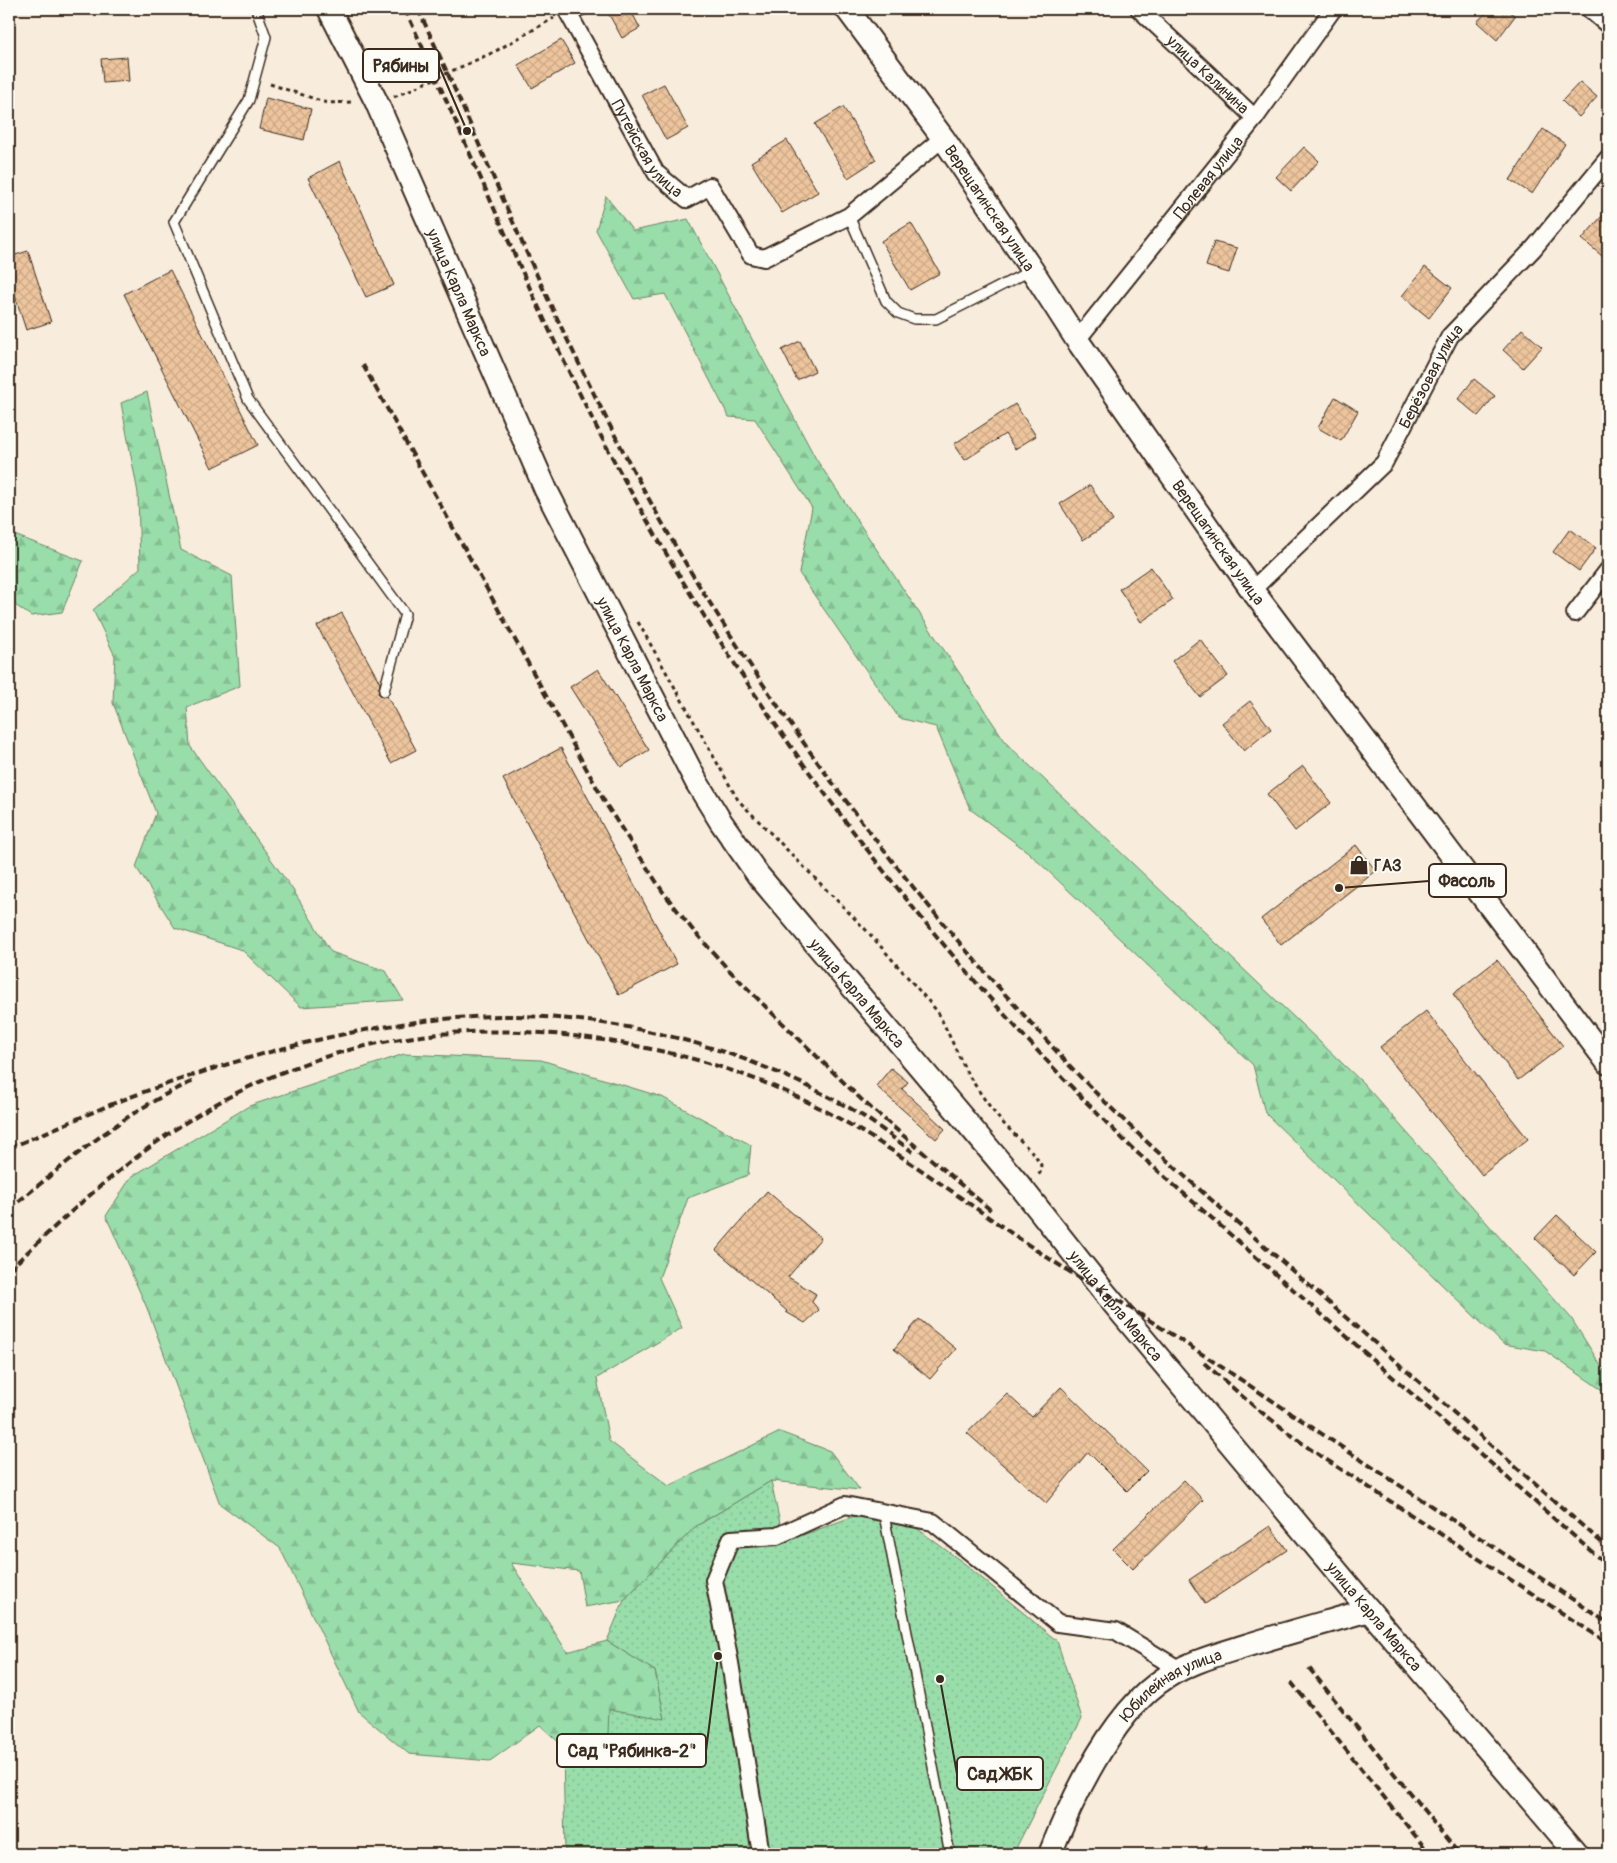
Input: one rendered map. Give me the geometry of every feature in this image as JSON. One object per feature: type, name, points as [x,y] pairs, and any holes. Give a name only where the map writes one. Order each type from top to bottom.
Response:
[{"type":"main road","name":"улица Карла Маркса","points":[[329,9],[385,99],[546,490],[697,783],[721,822],[758,875],[1021,1187],[1104,1292],[1369,1610],[1577,1854]]},
{"type":"main road","name":"Верещагинская улица","points":[[847,9],[943,138],[1077,340],[1252,590],[1608,1062]]},
{"type":"main road","name":"Юбилейная улица","points":[[1050,1854],[1063,1821],[1087,1774],[1123,1719],[1140,1698],[1159,1682],[1180,1670],[1218,1654],[1369,1610]]},
{"type":"street","name":"улица Калинина","points":[[1139,9],[1255,118]]},
{"type":"street","name":"Полевая улица","points":[[1077,340],[1255,118],[1333,9]]},
{"type":"street","points":[[1589,9],[1608,25]]},
{"type":"street","name":"Путейская улица","points":[[568,12],[656,173],[687,199],[710,186],[751,255],[764,258],[849,216],[943,138]]},
{"type":"street","name":"Берёзовая улица","points":[[1252,590],[1384,462],[1450,336],[1534,248],[1608,158]]},
{"type":"street","points":[[1575,613],[1608,570]]},
{"type":"street","points":[[761,1854],[730,1662],[714,1580],[731,1539],[777,1536],[845,1505],[933,1522],[1058,1623],[1116,1631],[1180,1670]]},
{"type":"lane","points":[[256,9],[266,37],[249,100],[174,222],[248,400],[405,614],[384,691]]},
{"type":"lane","points":[[568,12],[586,9]]},
{"type":"lane","points":[[849,216],[886,301],[898,313],[914,319],[936,318],[1032,270]]},
{"type":"lane","points":[[885,1520],[950,1854]]},
{"type":"path","points":[[270,84],[327,103],[385,99],[488,55],[568,12]]},
{"type":"path","points":[[385,99],[398,106]]},
{"type":"path","points":[[638,621],[738,800],[868,932],[938,1012],[967,1072],[985,1100],[1000,1120],[1035,1155],[1041,1165],[1040,1174],[1032,1182],[1021,1187]]},
{"type":"green space","points":[[606,196],[633,231],[688,219],[816,459],[1007,744],[1363,1083],[1571,1318],[1608,1377],[1608,1394],[1545,1351],[1503,1344],[1265,1113],[1253,1065],[1028,852],[970,809],[936,727],[899,718],[799,573],[812,508],[755,419],[729,417],[665,294],[634,299],[596,230]]},
{"type":"green space","points":[[147,392],[181,550],[232,576],[240,686],[187,707],[190,746],[293,890],[331,952],[386,971],[403,1000],[301,1007],[242,950],[175,928],[136,867],[156,813],[113,703],[115,656],[93,610],[140,568],[138,493],[121,403]]},
{"type":"green space","points":[[9,533],[83,561],[62,612],[31,616],[15,605],[9,571]]},
{"type":"green space","points":[[404,1054],[541,1060],[662,1097],[751,1145],[748,1175],[688,1198],[659,1278],[682,1328],[597,1378],[609,1441],[669,1486],[780,1432],[830,1451],[860,1490],[771,1481],[695,1527],[624,1600],[585,1607],[579,1571],[511,1563],[567,1652],[607,1641],[655,1671],[665,1719],[607,1758],[578,1760],[540,1725],[490,1761],[409,1754],[359,1712],[280,1548],[220,1504],[147,1308],[106,1216],[131,1177],[249,1106]]},
{"type":"green space","points":[[771,1481],[784,1542],[857,1515],[915,1527],[965,1564],[1057,1641],[1082,1718],[1013,1854],[565,1854],[563,1746],[578,1760],[607,1758],[609,1709],[665,1719],[655,1671],[607,1641],[624,1600],[695,1527]]},
{"type":"building","points":[[606,9],[630,9],[640,28],[622,38]]},
{"type":"building","points":[[1489,9],[1507,9],[1515,16],[1497,40],[1477,22]]},
{"type":"building","points":[[561,40],[575,63],[532,88],[518,65]]},
{"type":"building","points":[[127,57],[129,81],[103,83],[101,59]]},
{"type":"building","points":[[1580,82],[1597,97],[1579,117],[1562,101]]},
{"type":"building","points":[[664,84],[688,128],[666,140],[642,95]]},
{"type":"building","points":[[266,98],[311,109],[304,140],[259,129]]},
{"type":"building","points":[[843,107],[876,160],[848,178],[815,124]]},
{"type":"building","points":[[1543,129],[1565,144],[1532,194],[1510,180]]},
{"type":"building","points":[[787,140],[818,192],[782,213],[751,162]]},
{"type":"building","points":[[1304,147],[1319,161],[1291,191],[1276,177]]},
{"type":"building","points":[[340,161],[394,285],[366,297],[308,178]]},
{"type":"building","points":[[1608,209],[1608,261],[1582,239]]},
{"type":"building","points":[[911,223],[940,273],[910,290],[881,241]]},
{"type":"building","points":[[1214,242],[1237,248],[1229,273],[1206,266]]},
{"type":"building","points":[[28,251],[51,322],[26,330],[9,277],[9,257]]},
{"type":"building","points":[[1425,267],[1452,288],[1429,318],[1402,296]]},
{"type":"building","points":[[170,270],[258,445],[212,468],[124,294]]},
{"type":"building","points":[[1522,329],[1542,347],[1523,368],[1503,350]]},
{"type":"building","points":[[800,341],[815,371],[797,380],[782,350]]},
{"type":"building","points":[[1474,379],[1495,396],[1478,416],[1458,399]]},
{"type":"building","points":[[1335,397],[1358,411],[1341,441],[1318,428]]},
{"type":"building","points":[[1015,404],[1036,436],[1015,449],[1005,434],[965,460],[954,444]]},
{"type":"building","points":[[1090,485],[1113,521],[1083,540],[1060,504]]},
{"type":"building","points":[[1570,529],[1596,548],[1579,571],[1553,552]]},
{"type":"building","points":[[1151,567],[1173,600],[1141,622],[1119,589]]},
{"type":"building","points":[[342,613],[380,683],[378,693],[382,697],[387,696],[416,750],[391,763],[317,626]]},
{"type":"building","points":[[1200,639],[1228,676],[1200,697],[1172,661]]},
{"type":"building","points":[[598,669],[649,750],[621,767],[570,687]]},
{"type":"building","points":[[1250,701],[1271,729],[1244,751],[1222,723]]},
{"type":"building","points":[[561,748],[677,964],[619,995],[503,779]]},
{"type":"building","points":[[1303,766],[1331,803],[1295,831],[1267,794]]},
{"type":"building","points":[[1356,845],[1376,871],[1281,945],[1261,919]]},
{"type":"building","points":[[1497,960],[1563,1046],[1518,1080],[1453,994]]},
{"type":"building","points":[[1426,1011],[1528,1139],[1482,1175],[1380,1047]]},
{"type":"building","points":[[891,1068],[908,1082],[902,1089],[945,1129],[936,1139],[876,1086]]},
{"type":"building","points":[[767,1191],[821,1238],[788,1277],[816,1294],[812,1302],[819,1310],[805,1323],[786,1312],[716,1250]]},
{"type":"building","points":[[1557,1215],[1596,1252],[1574,1275],[1535,1238]]},
{"type":"building","points":[[919,1319],[956,1349],[930,1379],[894,1349]]},
{"type":"building","points":[[1061,1387],[1147,1471],[1127,1491],[1088,1452],[1046,1503],[967,1433],[1007,1394],[1032,1417]]},
{"type":"building","points":[[1184,1480],[1203,1500],[1133,1569],[1113,1549]]},
{"type":"building","points":[[1270,1526],[1287,1550],[1205,1604],[1189,1580]]},
{"type":"railway","points":[[405,9],[525,278],[602,438],[655,535],[713,630],[775,723],[840,814],[909,903],[981,988],[1056,1070],[1133,1149],[1608,1566]]},
{"type":"railway","points":[[418,9],[549,302],[648,497],[682,558],[736,643],[773,699],[851,808],[892,861],[978,964],[1097,1094],[1198,1188],[1608,1548]]},
{"type":"railway","points":[[363,365],[607,806],[663,892],[692,929],[766,1007],[864,1102],[993,1212]]},
{"type":"railway","points":[[9,1148],[145,1092],[205,1071],[288,1047],[331,1037],[417,1022],[502,1016],[546,1017],[634,1028],[678,1038],[720,1051],[762,1066],[803,1084],[852,1109],[913,1152]]},
{"type":"railway","points":[[9,1270],[111,1177],[166,1135],[225,1099],[276,1075],[327,1056],[379,1043],[431,1035],[484,1032],[537,1033],[591,1038],[667,1052],[731,1070],[752,1078],[812,1104],[846,1122],[910,1162],[1035,1249],[1211,1360],[1608,1623]]},
{"type":"railway","points":[[9,1209],[120,1122],[169,1093],[194,1081]]},
{"type":"railway","points":[[1204,1363],[1256,1408],[1310,1449],[1608,1643]]},
{"type":"railway","points":[[1309,1668],[1459,1854]]},
{"type":"railway","points":[[1291,1682],[1430,1854]]},
{"type":"railway","points":[[1205,1847],[1212,1854]]},
{"type":"place","name":"Рябины","points":[[467,131]]},
{"type":"place","name":"ГАЗ","points":[[1359,865]]},
{"type":"place","name":"Фасоль","points":[[1339,888]]},
{"type":"place","name":"Сад \"Рябинка-2\"","points":[[718,1656]]},
{"type":"place","name":"Сад ЖБК","points":[[940,1679]]}]
